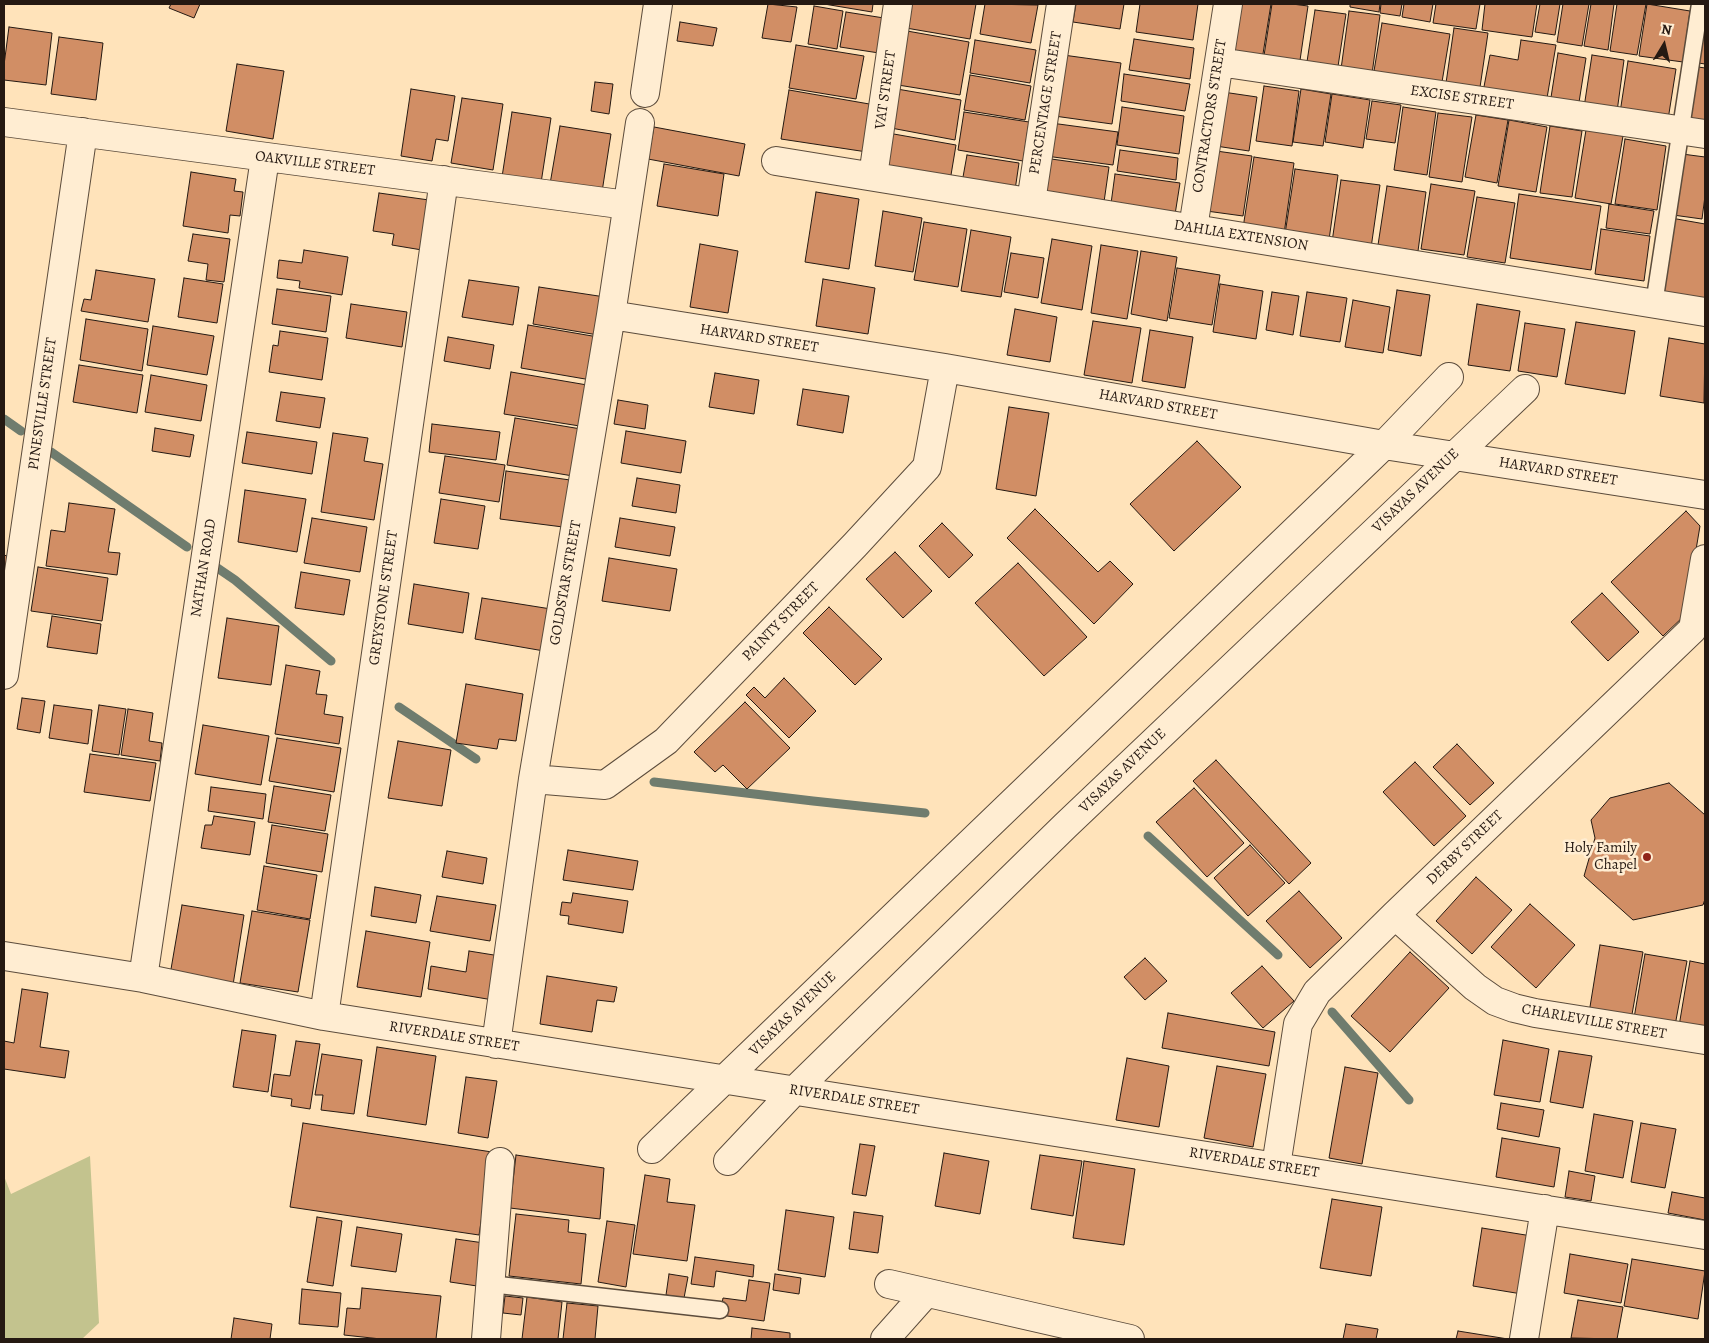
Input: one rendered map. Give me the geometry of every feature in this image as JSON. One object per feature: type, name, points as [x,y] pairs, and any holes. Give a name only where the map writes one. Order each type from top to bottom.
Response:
[{"type":"street","points":[[645,93],[658,4]]},
{"type":"street","name":"VAT STREET","points":[[873,176],[898,4]]},
{"type":"street","name":"PERCENTAGE STREET","points":[[1031,202],[1061,4]]},
{"type":"street","name":"CONTRACTORS STREET","points":[[1193,228],[1228,4]]},
{"type":"street","name":"EXCISE STREET","points":[[1219,62],[1693,132]]},
{"type":"street","name":"OAKVILLE STREET","points":[[4,122],[627,205]]},
{"type":"street","name":"GOLDSTAR STREET","points":[[496,1044],[533,779],[611,315],[640,123]]},
{"type":"street","name":"PINESVILLE STREET","points":[[4,675],[83,132]]},
{"type":"street","name":"NATHAN ROAD","points":[[143,978],[265,158]]},
{"type":"street","name":"DAHLIA EXTENSION","points":[[776,161],[1705,312]]},
{"type":"street","name":"GREYSTONE STREET","points":[[324,1016],[444,180]]},
{"type":"street","name":"HARVARD STREET","points":[[611,315],[945,368],[1384,445],[1705,495]]},
{"type":"street","name":"PAINTY STREET","points":[[533,779],[605,785],[666,741],[855,545],[927,467],[945,368]]},
{"type":"street","name":"VISAYAS AVENUE","points":[[652,1149],[1384,445],[1449,377]]},
{"type":"street","name":"VISAYAS AVENUE","points":[[728,1161],[794,1091],[1065,826],[1525,389]]},
{"type":"street","name":"DERBY STREET","points":[[1276,1166],[1298,1024],[1317,992],[1395,915],[1699,634],[1705,559]]},
{"type":"street","name":"CHARLEVILLE STREET","points":[[1395,915],[1475,987],[1496,1001],[1534,1013],[1705,1040]]},
{"type":"street","name":"RIVERDALE STREET","points":[[4,956],[143,978],[324,1016],[1705,1235]]},
{"type":"street","points":[[486,1339],[500,1162]]},
{"type":"street","points":[[1524,1339],[1545,1209]]},
{"type":"street","points":[[889,1284],[926,1293],[1052,1331],[1130,1339]]},
{"type":"street","points":[[885,1339],[926,1293]]},
{"type":"lane","points":[[1654,304],[1693,132],[1700,4]]},
{"type":"lane","points":[[490,1284],[720,1310]]},
{"type":"green space","points":[[90,1156],[99,1323],[82,1339],[4,1339],[4,1176],[11,1194]]},
{"type":"building","points":[[171,4],[200,4],[194,18],[169,8]]},
{"type":"building","points":[[768,4],[797,7],[791,42],[762,38]]},
{"type":"building","points":[[824,4],[873,4],[872,12]]},
{"type":"building","points":[[911,4],[976,4],[970,39],[906,28]]},
{"type":"building","points":[[985,4],[1038,5],[1031,43],[980,34]]},
{"type":"building","points":[[1076,4],[1124,4],[1120,29],[1073,22]]},
{"type":"building","points":[[1140,4],[1198,4],[1193,40],[1136,32]]},
{"type":"building","points":[[1230,4],[1271,4],[1262,60],[1222,54]]},
{"type":"building","points":[[1272,4],[1308,6],[1299,67],[1263,62]]},
{"type":"building","points":[[1350,4],[1380,4],[1379,12],[1350,7]]},
{"type":"building","points":[[1381,4],[1402,4],[1400,16],[1380,13]]},
{"type":"building","points":[[1404,4],[1433,4],[1430,22],[1402,17]]},
{"type":"building","points":[[1436,4],[1480,4],[1476,29],[1433,23]]},
{"type":"building","points":[[1485,4],[1537,4],[1532,37],[1482,30]]},
{"type":"building","points":[[1540,4],[1560,4],[1555,35],[1535,32]]},
{"type":"building","points":[[1563,4],[1589,4],[1582,46],[1557,42]]},
{"type":"building","points":[[1591,4],[1614,4],[1608,50],[1584,46]]},
{"type":"building","points":[[1617,4],[1646,4],[1637,55],[1610,51]]},
{"type":"building","points":[[1647,4],[1690,11],[1683,62],[1639,56]]},
{"type":"building","points":[[1705,4],[1705,64],[1692,62]]},
{"type":"building","points":[[814,6],[843,11],[837,49],[808,44]]},
{"type":"building","points":[[1315,10],[1346,14],[1337,73],[1306,68]]},
{"type":"building","points":[[1349,11],[1380,15],[1372,74],[1341,69]]},
{"type":"building","points":[[846,12],[884,18],[879,53],[840,47]]},
{"type":"building","points":[[680,22],[717,28],[713,46],[677,41]]},
{"type":"building","points":[[1382,23],[1450,34],[1441,88],[1373,77]]},
{"type":"building","points":[[9,27],[52,33],[46,85],[4,80]]},
{"type":"building","points":[[1454,28],[1488,33],[1479,94],[1445,90]]},
{"type":"building","points":[[907,31],[969,42],[960,95],[898,85]]},
{"type":"building","points":[[59,37],[103,43],[96,100],[51,94]]},
{"type":"building","points":[[1134,39],[1194,48],[1190,79],[1129,70]]},
{"type":"building","points":[[975,40],[1036,50],[1030,83],[970,73]]},
{"type":"building","points":[[1521,40],[1556,45],[1546,104],[1483,92],[1490,55],[1518,60]]},
{"type":"building","points":[[796,45],[864,56],[856,99],[789,88]]},
{"type":"building","points":[[1558,53],[1586,58],[1577,115],[1549,110]]},
{"type":"building","points":[[1056,54],[1121,63],[1112,124],[1047,115]]},
{"type":"building","points":[[1592,55],[1624,60],[1616,119],[1583,114]]},
{"type":"building","points":[[1628,61],[1676,69],[1667,126],[1619,119]]},
{"type":"building","points":[[237,64],[284,71],[273,139],[226,131]]},
{"type":"building","points":[[1692,66],[1705,68],[1705,129],[1682,126]]},
{"type":"building","points":[[1124,74],[1190,84],[1185,111],[1121,101]]},
{"type":"building","points":[[970,75],[1031,86],[1025,120],[964,110]]},
{"type":"building","points":[[595,82],[613,84],[609,114],[591,111]]},
{"type":"building","points":[[1264,86],[1299,91],[1292,146],[1256,141]]},
{"type":"building","points":[[411,89],[455,96],[448,141],[436,139],[432,161],[401,156]]},
{"type":"building","points":[[897,89],[961,100],[955,140],[891,128]]},
{"type":"building","points":[[1301,89],[1331,94],[1323,146],[1293,142]]},
{"type":"building","points":[[789,90],[875,105],[867,152],[781,139]]},
{"type":"building","points":[[1216,91],[1257,97],[1249,151],[1209,145]]},
{"type":"building","points":[[1332,94],[1370,100],[1363,148],[1325,142]]},
{"type":"building","points":[[462,98],[503,104],[493,170],[451,163]]},
{"type":"building","points":[[1372,101],[1401,105],[1395,143],[1366,139]]},
{"type":"building","points":[[1122,107],[1184,116],[1179,154],[1117,145]]},
{"type":"building","points":[[1403,107],[1436,112],[1427,175],[1394,170]]},
{"type":"building","points":[[512,112],[551,118],[541,183],[502,177]]},
{"type":"building","points":[[964,112],[1029,122],[1023,161],[958,150]]},
{"type":"building","points":[[1438,113],[1472,117],[1462,182],[1429,177]]},
{"type":"building","points":[[1476,115],[1508,120],[1497,183],[1465,177]]},
{"type":"building","points":[[1509,120],[1547,127],[1536,192],[1498,186]]},
{"type":"building","points":[[1051,123],[1118,132],[1113,165],[1046,156]]},
{"type":"building","points":[[560,126],[611,134],[602,192],[550,184]]},
{"type":"building","points":[[1550,126],[1582,131],[1572,197],[1540,193]]},
{"type":"building","points":[[654,127],[745,144],[739,176],[648,159]]},
{"type":"building","points":[[1586,130],[1623,136],[1611,204],[1575,198]]},
{"type":"building","points":[[888,133],[956,145],[949,187],[881,176]]},
{"type":"building","points":[[1625,139],[1666,146],[1657,210],[1615,204]]},
{"type":"building","points":[[1120,150],[1178,158],[1176,180],[1117,171]]},
{"type":"building","points":[[1209,150],[1252,156],[1243,216],[1199,210]]},
{"type":"building","points":[[1682,154],[1705,157],[1705,196],[1702,219],[1673,215]]},
{"type":"building","points":[[967,155],[1019,163],[1014,197],[961,188]]},
{"type":"building","points":[[1254,157],[1294,163],[1284,234],[1243,228]]},
{"type":"building","points":[[1044,158],[1109,167],[1103,209],[1038,199]]},
{"type":"building","points":[[664,164],[724,174],[718,216],[657,206]]},
{"type":"building","points":[[1295,169],[1338,175],[1329,240],[1285,234]]},
{"type":"building","points":[[191,172],[236,179],[234,191],[243,192],[240,216],[230,215],[228,233],[183,226]]},
{"type":"building","points":[[1115,174],[1180,183],[1174,221],[1110,211]]},
{"type":"building","points":[[1341,180],[1380,185],[1371,248],[1332,242]]},
{"type":"building","points":[[1431,184],[1475,191],[1464,255],[1421,249]]},
{"type":"building","points":[[1387,186],[1426,192],[1418,251],[1378,245]]},
{"type":"building","points":[[816,192],[859,199],[849,269],[805,262]]},
{"type":"building","points":[[379,193],[429,200],[422,250],[392,245],[394,234],[373,231]]},
{"type":"building","points":[[1519,194],[1601,206],[1591,270],[1510,258]]},
{"type":"building","points":[[1477,197],[1515,203],[1505,263],[1467,257]]},
{"type":"building","points":[[1609,204],[1654,211],[1650,234],[1606,228]]},
{"type":"building","points":[[883,211],[922,218],[913,272],[875,266]]},
{"type":"building","points":[[1671,218],[1705,224],[1705,299],[1659,292]]},
{"type":"building","points":[[924,222],[967,229],[958,287],[914,280]]},
{"type":"building","points":[[1601,229],[1650,236],[1644,281],[1595,274]]},
{"type":"building","points":[[971,230],[1011,237],[1001,297],[961,291]]},
{"type":"building","points":[[193,234],[230,239],[224,282],[206,280],[208,264],[188,261]]},
{"type":"building","points":[[1052,239],[1092,246],[1082,310],[1041,303]]},
{"type":"building","points":[[700,244],[738,251],[728,313],[690,307]]},
{"type":"building","points":[[1101,245],[1138,251],[1127,319],[1091,313]]},
{"type":"building","points":[[304,250],[348,257],[342,295],[299,288],[300,281],[277,278],[279,260],[302,263]]},
{"type":"building","points":[[1141,251],[1177,257],[1167,321],[1131,314]]},
{"type":"building","points":[[1011,253],[1044,258],[1038,298],[1004,292]]},
{"type":"building","points":[[1177,268],[1220,275],[1212,325],[1169,318]]},
{"type":"building","points":[[96,270],[155,279],[148,322],[81,311],[84,299],[91,300]]},
{"type":"building","points":[[184,278],[223,284],[217,323],[178,317]]},
{"type":"building","points":[[823,279],[875,288],[868,334],[816,326]]},
{"type":"building","points":[[469,280],[519,287],[513,325],[462,317]]},
{"type":"building","points":[[1220,284],[1263,291],[1256,339],[1213,332]]},
{"type":"building","points":[[539,287],[605,297],[598,335],[533,324]]},
{"type":"building","points":[[277,289],[331,296],[326,332],[272,324]]},
{"type":"building","points":[[1397,290],[1430,295],[1421,356],[1388,350]]},
{"type":"building","points":[[1272,292],[1299,296],[1293,335],[1266,330]]},
{"type":"building","points":[[1307,292],[1347,298],[1340,342],[1300,336]]},
{"type":"building","points":[[1353,300],[1390,307],[1383,353],[1345,347]]},
{"type":"building","points":[[351,304],[407,312],[402,347],[346,338]]},
{"type":"building","points":[[1477,304],[1520,311],[1510,371],[1468,365]]},
{"type":"building","points":[[1015,309],[1057,317],[1050,362],[1007,355]]},
{"type":"building","points":[[86,319],[148,329],[142,371],[80,360]]},
{"type":"building","points":[[1093,321],[1141,328],[1132,383],[1084,375]]},
{"type":"building","points":[[1576,322],[1635,331],[1625,394],[1565,384]]},
{"type":"building","points":[[1525,323],[1565,329],[1557,377],[1518,371]]},
{"type":"building","points":[[528,325],[598,337],[591,380],[521,368]]},
{"type":"building","points":[[153,326],[214,336],[207,375],[147,365]]},
{"type":"building","points":[[1150,330],[1193,337],[1185,388],[1142,381]]},
{"type":"building","points":[[280,331],[328,338],[322,380],[269,372],[273,345],[278,346]]},
{"type":"building","points":[[448,337],[494,345],[490,369],[444,361]]},
{"type":"building","points":[[1669,338],[1705,344],[1704,403],[1660,396]]},
{"type":"building","points":[[79,365],[143,375],[137,413],[73,402]]},
{"type":"building","points":[[511,372],[593,386],[586,427],[504,414]]},
{"type":"building","points":[[715,373],[759,380],[754,414],[709,407]]},
{"type":"building","points":[[151,375],[207,385],[201,421],[145,412]]},
{"type":"building","points":[[803,389],[849,396],[843,433],[797,425]]},
{"type":"building","points":[[281,392],[325,398],[320,428],[276,421]]},
{"type":"building","points":[[618,400],[648,405],[645,429],[614,424]]},
{"type":"building","points":[[1009,407],[1049,413],[1036,496],[996,489]]},
{"type":"building","points":[[515,418],[581,429],[573,476],[507,465]]},
{"type":"building","points":[[432,424],[500,432],[496,460],[429,452]]},
{"type":"building","points":[[155,428],[194,435],[190,457],[152,451]]},
{"type":"building","points":[[626,431],[686,441],[681,473],[621,463]]},
{"type":"building","points":[[247,432],[317,442],[312,474],[242,463]]},
{"type":"building","points":[[333,433],[368,438],[364,461],[383,464],[374,520],[321,512]]},
{"type":"building","points":[[1197,441],[1241,487],[1174,551],[1130,504]]},
{"type":"building","points":[[445,456],[505,465],[499,502],[439,493]]},
{"type":"building","points":[[506,471],[570,480],[563,527],[500,519]]},
{"type":"building","points":[[637,478],[680,485],[676,513],[632,506]]},
{"type":"building","points":[[245,490],[306,499],[297,552],[238,542]]},
{"type":"building","points":[[441,499],[485,506],[478,549],[434,543]]},
{"type":"building","points":[[69,503],[115,509],[108,552],[120,553],[117,575],[46,566],[51,530],[65,532]]},
{"type":"building","points":[[1035,509],[1098,572],[1110,561],[1133,584],[1094,624],[1007,538]]},
{"type":"building","points":[[1686,511],[1700,526],[1685,615],[1663,636],[1611,582]]},
{"type":"building","points":[[312,518],[367,527],[360,572],[304,563]]},
{"type":"building","points":[[620,518],[675,527],[670,556],[615,547]]},
{"type":"building","points":[[942,523],[973,555],[949,578],[919,546]]},
{"type":"building","points":[[895,552],[932,591],[903,618],[866,579]]},
{"type":"building","points":[[4,555],[7,556],[4,581]]},
{"type":"building","points":[[609,558],[677,569],[670,611],[602,601]]},
{"type":"building","points":[[1018,563],[1087,637],[1044,676],[975,603]]},
{"type":"building","points":[[38,567],[108,578],[102,621],[31,611]]},
{"type":"building","points":[[301,572],[350,580],[344,615],[295,608]]},
{"type":"building","points":[[414,584],[469,593],[463,633],[408,624]]},
{"type":"building","points":[[1602,593],[1639,632],[1608,661],[1571,622]]},
{"type":"building","points":[[482,598],[551,609],[544,651],[475,639]]},
{"type":"building","points":[[829,607],[882,659],[855,685],[803,633]]},
{"type":"building","points":[[52,616],[101,624],[97,654],[47,647]]},
{"type":"building","points":[[227,618],[279,626],[271,685],[218,678]]},
{"type":"building","points":[[286,665],[320,671],[316,694],[327,695],[324,714],[343,717],[339,744],[275,734]]},
{"type":"building","points":[[784,678],[816,711],[789,738],[746,695],[754,687],[765,698]]},
{"type":"building","points":[[466,684],[523,694],[516,741],[499,739],[497,749],[456,743]]},
{"type":"building","points":[[22,698],[45,701],[40,733],[17,729]]},
{"type":"building","points":[[745,702],[790,748],[747,789],[723,765],[715,772],[694,752]]},
{"type":"building","points":[[54,705],[92,710],[88,744],[49,738]]},
{"type":"building","points":[[99,705],[126,709],[119,755],[92,751]]},
{"type":"building","points":[[128,709],[153,713],[149,741],[162,743],[160,761],[121,755]]},
{"type":"building","points":[[203,725],[269,736],[261,785],[195,774]]},
{"type":"building","points":[[277,738],[341,748],[334,792],[269,781]]},
{"type":"building","points":[[398,741],[451,750],[442,806],[388,798]]},
{"type":"building","points":[[1457,744],[1494,783],[1470,805],[1433,767]]},
{"type":"building","points":[[90,754],[156,763],[150,801],[84,792]]},
{"type":"building","points":[[1216,760],[1311,863],[1289,884],[1193,781]]},
{"type":"building","points":[[1415,762],[1466,816],[1434,846],[1383,792]]},
{"type":"building","name":"Holy Family Chapel","points":[[1669,783],[1705,815],[1705,899],[1703,905],[1633,920],[1584,876],[1595,838],[1591,820],[1610,798]]},
{"type":"building","points":[[274,786],[331,795],[325,831],[268,822]]},
{"type":"building","points":[[211,787],[266,794],[263,819],[208,811]]},
{"type":"building","points":[[1194,788],[1244,843],[1207,877],[1156,822]]},
{"type":"building","points":[[214,816],[255,822],[250,855],[201,848],[205,825],[212,825]]},
{"type":"building","points":[[272,825],[328,834],[322,872],[266,863]]},
{"type":"building","points":[[1250,845],[1285,883],[1248,916],[1214,878]]},
{"type":"building","points":[[568,850],[638,861],[633,890],[563,880]]},
{"type":"building","points":[[447,851],[487,858],[483,884],[442,877]]},
{"type":"building","points":[[264,866],[317,875],[310,919],[257,910]]},
{"type":"building","points":[[1476,877],[1512,910],[1472,954],[1436,921]]},
{"type":"building","points":[[375,887],[421,895],[416,923],[371,916]]},
{"type":"building","points":[[1299,891],[1342,938],[1310,968],[1266,921]]},
{"type":"building","points":[[573,893],[628,901],[623,933],[568,924],[569,916],[560,915],[562,902],[571,903]]},
{"type":"building","points":[[437,896],[496,905],[490,941],[430,931]]},
{"type":"building","points":[[1530,904],[1575,945],[1536,988],[1491,947]]},
{"type":"building","points":[[182,905],[244,915],[233,985],[170,975]]},
{"type":"building","points":[[252,911],[310,920],[298,992],[240,983]]},
{"type":"building","points":[[366,931],[430,942],[421,997],[357,987]]},
{"type":"building","points":[[1600,945],[1643,952],[1631,1020],[1589,1013]]},
{"type":"building","points":[[469,951],[500,956],[493,1000],[428,989],[431,966],[466,972]]},
{"type":"building","points":[[1410,952],[1449,988],[1390,1052],[1351,1016]]},
{"type":"building","points":[[1645,954],[1687,961],[1674,1031],[1633,1024]]},
{"type":"building","points":[[1145,958],[1167,981],[1145,1000],[1124,977]]},
{"type":"building","points":[[1690,961],[1705,964],[1705,1036],[1678,1032]]},
{"type":"building","points":[[1262,966],[1294,1001],[1263,1028],[1231,993]]},
{"type":"building","points":[[547,976],[617,987],[614,1002],[597,1000],[592,1032],[540,1024]]},
{"type":"building","points":[[22,989],[48,993],[40,1047],[69,1051],[65,1078],[4,1069],[4,1041],[14,1043]]},
{"type":"building","points":[[1168,1013],[1275,1032],[1269,1066],[1162,1048]]},
{"type":"building","points":[[242,1030],[276,1035],[268,1092],[233,1087]]},
{"type":"building","points":[[1503,1040],[1549,1049],[1540,1102],[1494,1095]]},
{"type":"building","points":[[296,1041],[320,1044],[310,1109],[291,1106],[292,1099],[271,1096],[274,1074],[290,1076]]},
{"type":"building","points":[[377,1047],[436,1056],[426,1125],[367,1116]]},
{"type":"building","points":[[1559,1051],[1592,1056],[1583,1108],[1550,1102]]},
{"type":"building","points":[[322,1054],[362,1060],[354,1114],[321,1110],[323,1095],[315,1095]]},
{"type":"building","points":[[1127,1058],[1169,1066],[1159,1127],[1116,1120]]},
{"type":"building","points":[[1217,1066],[1266,1074],[1253,1147],[1204,1138]]},
{"type":"building","points":[[1345,1067],[1378,1073],[1362,1164],[1329,1158]]},
{"type":"building","points":[[466,1077],[497,1081],[488,1138],[458,1133]]},
{"type":"building","points":[[1501,1103],[1544,1110],[1539,1137],[1497,1129]]},
{"type":"building","points":[[1594,1114],[1633,1121],[1623,1178],[1585,1171]]},
{"type":"building","points":[[303,1123],[492,1152],[479,1235],[290,1207]]},
{"type":"building","points":[[1641,1123],[1676,1129],[1665,1188],[1631,1182]]},
{"type":"building","points":[[1502,1138],[1560,1148],[1554,1187],[1496,1177]]},
{"type":"building","points":[[860,1144],[875,1146],[866,1196],[852,1194]]},
{"type":"building","points":[[944,1153],[989,1161],[980,1214],[935,1206]]},
{"type":"building","points":[[516,1155],[604,1168],[600,1219],[510,1208]]},
{"type":"building","points":[[1040,1155],[1082,1161],[1073,1216],[1031,1209]]},
{"type":"building","points":[[1084,1161],[1135,1169],[1124,1245],[1073,1238]]},
{"type":"building","points":[[1569,1171],[1595,1176],[1591,1201],[1565,1197]]},
{"type":"building","points":[[645,1175],[670,1179],[667,1202],[695,1205],[687,1261],[633,1254]]},
{"type":"building","points":[[1672,1192],[1705,1198],[1705,1220],[1668,1213]]},
{"type":"building","points":[[1332,1199],[1382,1207],[1371,1276],[1320,1268]]},
{"type":"building","points":[[786,1210],[834,1217],[825,1277],[778,1270]]},
{"type":"building","points":[[854,1212],[883,1216],[878,1253],[849,1249]]},
{"type":"building","points":[[516,1214],[569,1220],[568,1232],[586,1234],[581,1284],[509,1276]]},
{"type":"building","points":[[317,1217],[342,1221],[333,1286],[307,1282]]},
{"type":"building","points":[[607,1221],[635,1225],[626,1287],[598,1282]]},
{"type":"building","points":[[357,1227],[402,1234],[396,1272],[351,1266]]},
{"type":"building","points":[[1482,1228],[1538,1237],[1528,1295],[1473,1286]]},
{"type":"building","points":[[456,1239],[491,1244],[484,1287],[450,1282]]},
{"type":"building","points":[[1570,1254],[1628,1264],[1621,1303],[1564,1293]]},
{"type":"building","points":[[695,1257],[754,1265],[753,1277],[716,1271],[714,1287],[691,1284]]},
{"type":"building","points":[[1632,1259],[1705,1271],[1698,1319],[1624,1306]]},
{"type":"building","points":[[669,1274],[688,1277],[684,1298],[666,1295]]},
{"type":"building","points":[[775,1274],[801,1278],[799,1294],[773,1290]]},
{"type":"building","points":[[749,1280],[770,1283],[764,1321],[720,1315],[723,1298],[746,1301]]},
{"type":"building","points":[[362,1288],[441,1296],[436,1339],[381,1339],[344,1335],[347,1308],[360,1309]]},
{"type":"building","points":[[302,1289],[341,1293],[338,1327],[299,1324]]},
{"type":"building","points":[[505,1296],[523,1298],[521,1315],[503,1313]]},
{"type":"building","points":[[527,1297],[562,1302],[558,1339],[522,1339]]},
{"type":"building","points":[[1578,1300],[1623,1307],[1617,1339],[1571,1338]]},
{"type":"building","points":[[567,1303],[598,1306],[595,1339],[563,1339]]},
{"type":"building","points":[[234,1318],[272,1324],[270,1339],[231,1339]]},
{"type":"building","points":[[1346,1324],[1378,1329],[1376,1339],[1343,1339]]},
{"type":"building","points":[[752,1328],[790,1333],[790,1339],[751,1339]]},
{"type":"building","points":[[1458,1331],[1508,1339],[1456,1339]]},
{"type":"waterway","points":[[4,419],[21,431]]},
{"type":"waterway","points":[[51,452],[187,547]]},
{"type":"waterway","points":[[213,565],[235,580],[331,661]]},
{"type":"waterway","points":[[399,707],[476,759]]},
{"type":"waterway","points":[[654,782],[925,813]]},
{"type":"waterway","points":[[1148,836],[1278,955]]},
{"type":"waterway","points":[[1332,1012],[1409,1100]]},
{"type":"place","name":"Holy Family Chapel","points":[[1647,857]]}]
